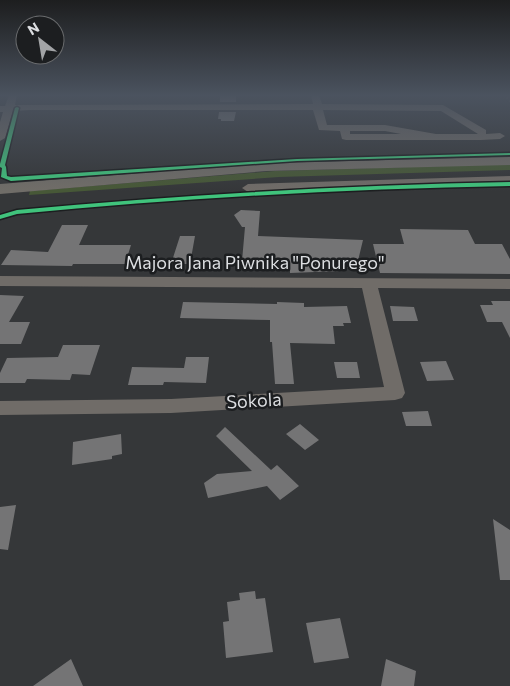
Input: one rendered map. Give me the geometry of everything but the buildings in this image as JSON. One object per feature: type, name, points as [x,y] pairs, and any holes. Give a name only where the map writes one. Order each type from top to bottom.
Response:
[{"type":"main road","points":[[0,189],[266,167],[510,161]]},
{"type":"street","points":[[323,127],[344,128],[346,137],[500,136]]},
{"type":"street","points":[[471,127],[482,132]]},
{"type":"street","points":[[254,191],[510,180]]},
{"type":"street","name":"Majora Jana Piwnika \"Ponurego\"","points":[[0,281],[510,284]]},
{"type":"street","name":"Sokola","points":[[0,408],[171,406],[395,393],[369,284]]},
{"type":"green space","points":[[510,164],[510,170],[279,177],[29,195],[30,191],[275,171]]},
{"type":"cycle path","points":[[12,127],[2,166],[4,167],[4,177],[11,179],[297,160],[510,154]]},
{"type":"cycle path","points":[[0,217],[17,212],[140,201],[386,187],[510,184]]}]
